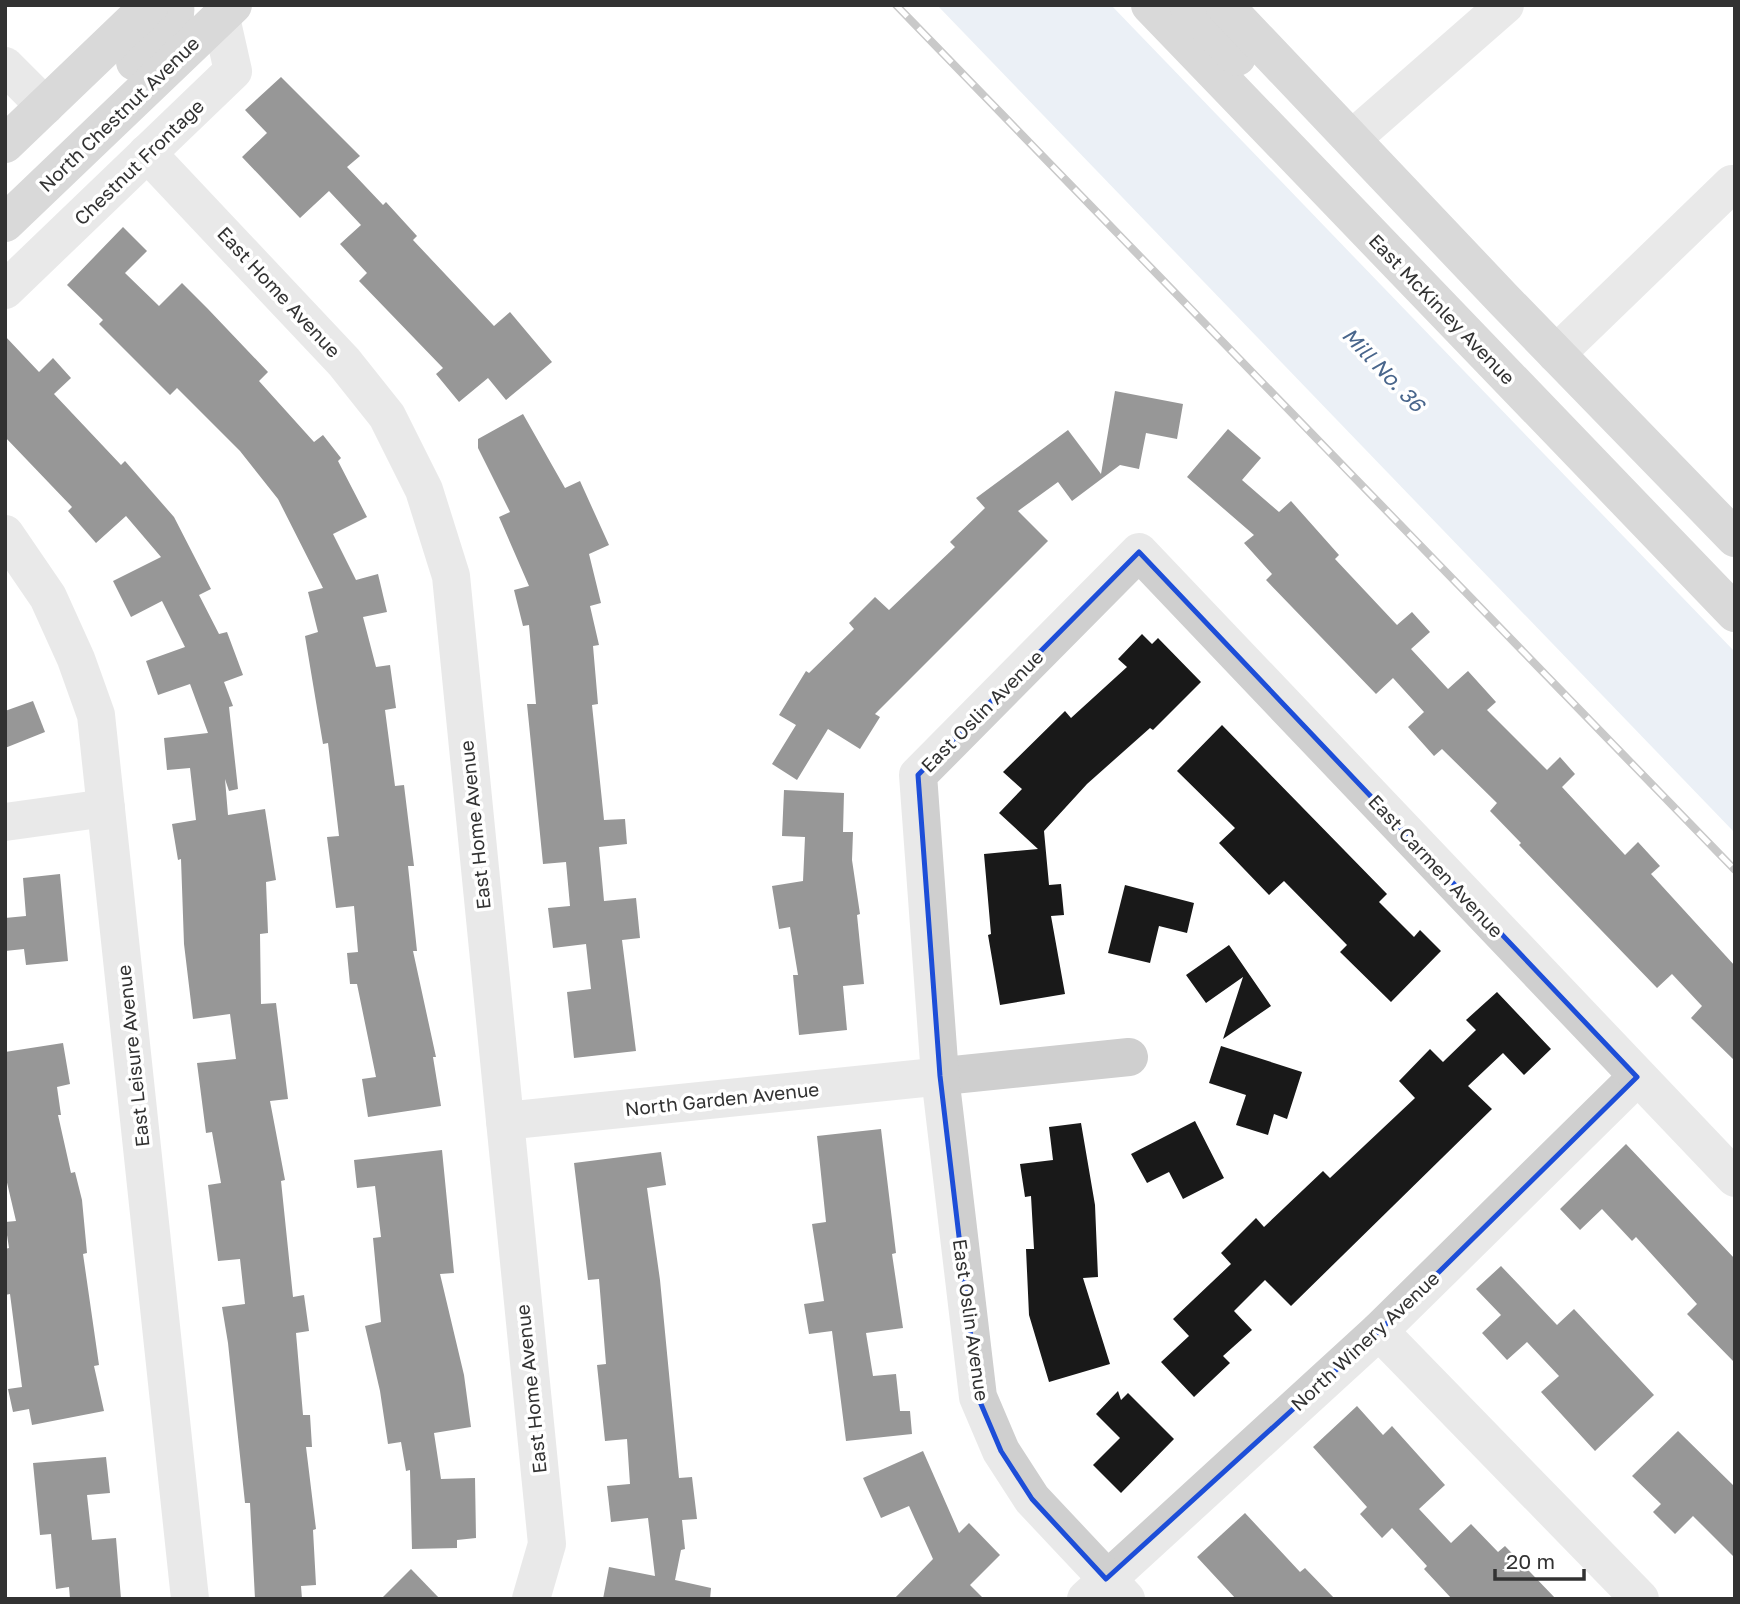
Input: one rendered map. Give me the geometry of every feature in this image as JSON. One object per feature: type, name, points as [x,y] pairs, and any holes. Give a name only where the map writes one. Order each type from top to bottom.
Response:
[{"type":"main road","points":[[5,144],[150,5]]},
{"type":"main road","points":[[85,146],[92,117],[105,95],[171,29],[176,13],[175,5]]},
{"type":"main road","name":"East McKinley Avenue","points":[[1150,5],[1735,613]]},
{"type":"main road","points":[[1188,5],[1312,132],[1340,143],[1353,138]]},
{"type":"main road","points":[[1224,5],[1556,354],[1735,537]]},
{"type":"main road","name":"North Chestnut Avenue","points":[[5,223],[227,11]]},
{"type":"street","points":[[1353,138],[1505,5]]},
{"type":"street","name":"Chestnut Frontage","points":[[5,290],[233,71],[227,11]]},
{"type":"street","points":[[5,66],[45,106]]},
{"type":"street","name":"East Home Avenue","points":[[147,153],[344,362],[387,416],[424,490],[451,576],[547,1544],[531,1599]]},
{"type":"street","points":[[1556,354],[1732,184]]},
{"type":"street","name":"East Leisure Avenue","points":[[5,534],[48,597],[76,659],[96,715],[190,1599]]},
{"type":"street","name":"East Oslin Avenue","points":[[1106,1592],[1032,1499],[1001,1451],[978,1397],[940,1076],[918,775],[1139,552]]},
{"type":"street","name":"East Carmen Avenue","points":[[1139,552],[1735,1178]]},
{"type":"street","points":[[5,822],[106,808]]},
{"type":"street","points":[[940,1076],[1129,1057]]},
{"type":"street","name":"North Garden Avenue","points":[[505,1121],[940,1076]]},
{"type":"street","name":"North Winery Avenue","points":[[1106,1592],[1379,1331],[1637,1077]]},
{"type":"street","points":[[1379,1331],[1640,1599]]},
{"type":"highlighted area","points":[[1139,552],[1637,1077],[1379,1331],[1106,1579],[1032,1499],[1001,1451],[978,1397],[940,1076],[918,775]]},
{"type":"water","name":"Mill No. 36","points":[[937,5],[1111,5],[1735,652],[1735,833]]},
{"type":"building","points":[[281,77],[360,156],[347,167],[383,205],[386,202],[417,236],[413,240],[494,326],[510,312],[552,362],[506,400],[488,378],[459,402],[436,374],[443,368],[359,281],[367,273],[340,244],[361,225],[329,191],[300,218],[242,157],[267,133],[245,110]]},
{"type":"building","points":[[123,227],[147,251],[125,273],[159,306],[182,283],[208,309],[268,372],[259,381],[314,442],[323,435],[341,458],[338,461],[367,517],[333,534],[356,580],[378,574],[387,612],[363,617],[376,667],[390,665],[396,708],[385,710],[395,786],[404,785],[414,866],[408,866],[417,951],[413,951],[436,1057],[433,1057],[441,1106],[368,1117],[362,1079],[376,1077],[357,984],[350,984],[347,953],[358,952],[354,906],[336,908],[327,837],[339,836],[328,743],[323,744],[305,636],[318,632],[308,592],[323,588],[278,499],[240,451],[177,388],[170,395],[99,324],[103,320],[67,285]]},
{"type":"building","points":[[5,336],[39,372],[53,358],[71,378],[54,394],[121,465],[125,461],[174,517],[211,589],[199,595],[219,634],[227,632],[243,675],[224,682],[233,706],[229,707],[238,789],[229,791],[225,779],[228,815],[265,809],[276,880],[266,882],[268,933],[260,934],[261,1004],[276,1003],[288,1099],[270,1101],[285,1180],[281,1181],[293,1297],[304,1295],[309,1331],[296,1333],[303,1415],[310,1415],[312,1447],[306,1447],[316,1529],[313,1530],[316,1585],[301,1586],[302,1599],[255,1599],[250,1503],[245,1503],[222,1307],[245,1304],[240,1259],[218,1261],[208,1185],[221,1183],[212,1132],[206,1133],[197,1063],[236,1059],[230,1014],[193,1019],[184,944],[181,859],[178,860],[172,824],[196,820],[190,768],[167,770],[164,738],[208,733],[190,684],[158,695],[146,661],[185,647],[162,601],[131,617],[113,581],[161,557],[126,516],[96,543],[68,511],[72,507],[5,437]]},
{"type":"building","points":[[1115,391],[1183,404],[1177,439],[1146,433],[1139,469],[1120,465],[1072,501],[1058,482],[1018,511],[1048,541],[875,714],[880,717],[860,749],[828,729],[797,780],[772,764],[796,725],[779,715],[806,671],[809,673],[854,629],[849,623],[875,597],[889,610],[955,547],[950,542],[985,508],[976,498],[1068,430],[1101,474]]},
{"type":"building","points":[[523,414],[565,488],[580,481],[609,545],[589,554],[601,603],[590,606],[599,645],[593,646],[598,704],[592,705],[604,820],[625,819],[627,844],[599,847],[604,901],[636,898],[640,938],[622,940],[636,1051],[574,1058],[567,992],[591,989],[586,944],[553,948],[548,908],[570,906],[566,862],[543,864],[527,704],[536,704],[529,625],[523,626],[514,590],[529,586],[499,517],[510,512],[478,448],[478,439]]},
{"type":"building","points":[[1228,429],[1261,458],[1242,480],[1279,512],[1291,501],[1339,555],[1335,559],[1397,625],[1412,612],[1430,632],[1411,649],[1448,689],[1468,671],[1496,702],[1487,710],[1547,770],[1560,757],[1575,774],[1562,787],[1625,855],[1638,842],[1660,866],[1651,874],[1735,966],[1735,1061],[1691,1018],[1702,1006],[1672,974],[1657,988],[1519,845],[1521,843],[1490,811],[1497,803],[1442,749],[1434,756],[1408,727],[1424,712],[1393,678],[1376,694],[1266,580],[1272,574],[1244,543],[1254,535],[1187,477]]},
{"type":"building","points":[[1142,634],[1152,644],[1158,638],[1201,682],[1153,730],[1150,728],[1087,784],[1044,831],[1049,885],[1061,884],[1064,915],[1051,916],[1065,994],[1000,1005],[988,935],[991,934],[984,854],[1038,849],[999,813],[1022,789],[1003,772],[1065,711],[1071,718],[1127,667],[1118,659]]},
{"type":"building","points":[[33,701],[45,732],[5,748],[5,711]]},
{"type":"building","points":[[1222,725],[1387,894],[1379,902],[1414,937],[1420,930],[1441,951],[1391,1002],[1340,952],[1347,945],[1284,881],[1269,895],[1219,843],[1235,828],[1177,771]]},
{"type":"building","points":[[784,790],[844,793],[843,832],[853,832],[852,860],[860,914],[857,915],[864,984],[843,986],[847,1030],[799,1035],[793,975],[798,975],[790,927],[779,929],[772,886],[803,881],[805,837],[782,836]]},
{"type":"building","points":[[60,874],[68,961],[26,965],[24,949],[5,951],[5,918],[26,916],[23,878]]},
{"type":"building","points":[[1125,885],[1194,903],[1187,933],[1159,926],[1150,963],[1108,953]]},
{"type":"building","points":[[1229,945],[1271,1006],[1223,1039],[1243,977],[1206,1003],[1186,975]]},
{"type":"building","points":[[1497,992],[1551,1049],[1524,1075],[1503,1053],[1468,1086],[1492,1109],[1291,1306],[1265,1280],[1234,1311],[1252,1330],[1223,1356],[1230,1363],[1194,1397],[1161,1362],[1189,1336],[1173,1319],[1231,1264],[1221,1253],[1256,1218],[1264,1227],[1323,1171],[1330,1178],[1415,1098],[1399,1081],[1430,1049],[1443,1062],[1476,1030],[1466,1020]]},
{"type":"building","points":[[63,1043],[70,1084],[57,1087],[61,1115],[58,1115],[71,1173],[75,1172],[82,1200],[87,1253],[83,1254],[99,1365],[94,1366],[104,1411],[32,1425],[29,1409],[13,1412],[8,1389],[22,1387],[10,1294],[5,1295],[5,1249],[9,1248],[5,1222],[16,1221],[5,1174],[5,1052]]},
{"type":"building","points":[[1221,1046],[1302,1072],[1287,1119],[1274,1114],[1268,1135],[1236,1125],[1246,1095],[1209,1083]]},
{"type":"building","points":[[1195,1121],[1224,1178],[1183,1199],[1169,1172],[1147,1183],[1131,1154]]},
{"type":"building","points":[[1081,1123],[1095,1205],[1098,1277],[1083,1278],[1110,1364],[1049,1382],[1029,1315],[1026,1249],[1034,1249],[1031,1196],[1025,1197],[1020,1164],[1053,1160],[1049,1127]]},
{"type":"building","points":[[881,1129],[896,1253],[892,1254],[903,1328],[866,1333],[873,1376],[896,1374],[900,1411],[910,1411],[912,1434],[846,1441],[832,1331],[809,1334],[804,1304],[824,1301],[812,1224],[826,1222],[817,1136]]},
{"type":"building","points":[[1626,1144],[1735,1259],[1735,1363],[1687,1314],[1697,1304],[1636,1237],[1632,1241],[1602,1209],[1580,1230],[1560,1209]]},
{"type":"building","points":[[442,1150],[454,1273],[440,1274],[464,1375],[471,1427],[434,1433],[441,1479],[475,1478],[476,1538],[457,1540],[457,1548],[412,1549],[410,1470],[406,1471],[401,1442],[388,1444],[380,1391],[365,1326],[381,1322],[373,1238],[381,1237],[375,1186],[357,1188],[354,1160]]},
{"type":"building","points":[[661,1152],[666,1185],[647,1188],[660,1280],[679,1478],[692,1477],[697,1519],[682,1520],[685,1549],[681,1550],[675,1580],[711,1588],[710,1599],[603,1599],[609,1567],[655,1576],[648,1518],[611,1522],[607,1486],[630,1484],[627,1439],[605,1441],[597,1365],[606,1364],[599,1279],[588,1280],[574,1163]]},
{"type":"building","points":[[1501,1266],[1557,1325],[1574,1309],[1654,1395],[1595,1451],[1541,1392],[1559,1376],[1527,1342],[1507,1360],[1482,1333],[1501,1315],[1476,1289]]},
{"type":"building","points":[[1118,1391],[1121,1400],[1128,1393],[1174,1439],[1121,1493],[1093,1465],[1120,1438],[1096,1414]]},
{"type":"building","points":[[1357,1406],[1383,1435],[1392,1426],[1445,1485],[1419,1509],[1451,1543],[1471,1524],[1498,1552],[1505,1546],[1556,1599],[1452,1599],[1424,1569],[1427,1566],[1392,1528],[1382,1538],[1360,1514],[1367,1507],[1313,1447]]},
{"type":"building","points":[[1678,1431],[1735,1487],[1735,1558],[1693,1516],[1675,1534],[1653,1512],[1661,1504],[1632,1476]]},
{"type":"building","points":[[923,1451],[959,1533],[969,1523],[1000,1555],[970,1585],[984,1599],[894,1599],[933,1559],[909,1506],[881,1518],[863,1478]]},
{"type":"building","points":[[106,1457],[110,1493],[87,1495],[92,1540],[116,1538],[121,1599],[70,1599],[69,1587],[56,1589],[51,1534],[40,1535],[33,1463]]},
{"type":"building","points":[[1245,1513],[1300,1572],[1305,1568],[1335,1599],[1236,1599],[1197,1557]]},
{"type":"building","points":[[411,1569],[440,1599],[381,1599]]},
{"type":"railway","points":[[896,5],[1735,870]]}]
